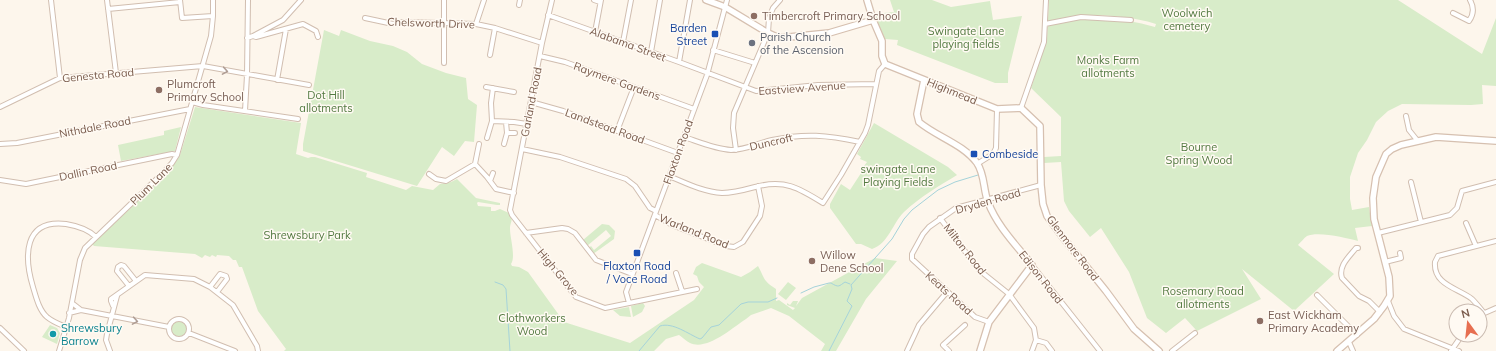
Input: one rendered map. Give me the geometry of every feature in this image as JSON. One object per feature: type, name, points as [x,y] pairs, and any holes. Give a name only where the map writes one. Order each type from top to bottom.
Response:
[{"type":"street","points":[[51,0],[60,78]]},
{"type":"street","points":[[106,0],[116,73]]},
{"type":"street","name":"Plum Lane","points":[[59,351],[72,303],[81,256],[85,248],[164,172],[177,155],[211,36],[213,0]]},
{"type":"street","points":[[245,111],[248,0]]},
{"type":"street","points":[[246,38],[253,36],[283,20],[301,0]]},
{"type":"street","points":[[444,0],[444,63]]},
{"type":"street","points":[[476,24],[484,0]]},
{"type":"street","points":[[519,5],[520,0]]},
{"type":"street","name":"Garland Road","points":[[511,205],[542,43],[552,0]]},
{"type":"street","points":[[594,0],[601,1],[595,32]]},
{"type":"street","points":[[623,42],[631,0]]},
{"type":"street","points":[[651,52],[660,0]]},
{"type":"street","points":[[679,62],[690,0]]},
{"type":"street","points":[[706,0],[724,7],[768,33],[782,38],[826,34],[873,20]]},
{"type":"street","name":"Flaxton Road","points":[[629,303],[626,292],[707,73],[727,0]]},
{"type":"street","points":[[736,150],[732,120],[734,113],[768,33],[771,13],[775,4],[780,0]]},
{"type":"street","points":[[669,176],[713,192],[731,192],[777,183],[793,186],[823,204],[860,142],[868,125],[879,71],[885,64],[882,56],[882,41],[873,20],[867,0]]},
{"type":"street","points":[[1021,108],[1044,42],[1046,0]]},
{"type":"street","points":[[1453,13],[1469,21],[1473,10],[1470,0]]},
{"type":"street","points":[[108,10],[180,1],[182,18],[213,16]]},
{"type":"street","name":"Alabama Street","points":[[548,15],[707,73]]},
{"type":"street","points":[[1045,24],[1082,17],[1131,20]]},
{"type":"street","name":"Chelsworth Drive","points":[[365,18],[393,24],[403,22],[476,24],[495,28],[542,43]]},
{"type":"street","points":[[253,36],[256,37],[303,24],[318,35]]},
{"type":"street","points":[[490,56],[495,28]]},
{"type":"street","points":[[278,80],[286,29]]},
{"type":"street","points":[[713,50],[755,63]]},
{"type":"street","name":"Raymere Gardens","points":[[540,56],[565,62],[694,109]]},
{"type":"street","name":"Highmead","points":[[885,64],[998,109],[1021,108]]},
{"type":"street","name":"Genesta Road","points":[[0,107],[60,78],[203,66],[310,85]]},
{"type":"street","name":"Eastview Avenue","points":[[707,73],[756,92],[818,85],[876,84]]},
{"type":"street","points":[[924,80],[917,114],[919,122],[971,156],[977,164],[993,154],[996,148],[998,109]]},
{"type":"street","points":[[486,87],[514,92]]},
{"type":"street","points":[[618,131],[634,87]]},
{"type":"street","points":[[487,138],[492,121],[491,103],[493,88]]},
{"type":"street","points":[[192,102],[203,105],[298,119]]},
{"type":"street","name":"Landstead Road","points":[[531,102],[556,108],[678,153]]},
{"type":"street","name":"Glenmore Road","points":[[1021,108],[1040,126],[1041,185],[1043,204],[1047,216],[1134,329],[1159,351]]},
{"type":"street","name":"Nithdale Road","points":[[0,144],[17,143],[190,109]]},
{"type":"street","points":[[1406,116],[1409,130],[1417,140]]},
{"type":"street","points":[[492,121],[527,124]]},
{"type":"street","points":[[504,144],[507,132],[506,122]]},
{"type":"street","points":[[507,132],[515,134]]},
{"type":"street","name":"Duncroft","points":[[684,137],[720,148],[736,150],[770,140],[807,134],[829,136],[860,142]]},
{"type":"street","points":[[1337,351],[1357,335],[1380,312],[1388,301],[1391,291],[1374,214],[1373,198],[1374,183],[1378,169],[1389,152],[1401,145],[1417,140],[1441,137],[1496,141]]},
{"type":"street","points":[[429,174],[436,179],[446,181],[475,164],[479,144]]},
{"type":"street","name":"Warland Road","points":[[522,149],[560,157],[626,179],[635,186],[650,208],[672,225],[726,246],[734,247],[743,242],[761,212],[762,206],[758,186]]},
{"type":"street","name":"Dallin Road","points":[[0,180],[26,184],[172,154],[177,155]]},
{"type":"street","points":[[475,164],[496,189],[514,192]]},
{"type":"street","name":"Edison Road","points":[[977,164],[983,177],[987,200],[996,220],[1100,351]]},
{"type":"street","points":[[490,180],[493,173]]},
{"type":"street","points":[[1411,182],[1421,222]]},
{"type":"street","points":[[1378,233],[1450,215],[1457,208],[1462,191],[1496,182]]},
{"type":"street","name":"Dryden Road","points":[[912,259],[912,254],[923,234],[929,227],[956,208],[1041,185]]},
{"type":"street","name":"High Grove","points":[[511,205],[510,210],[512,214],[576,296],[605,308],[697,289]]},
{"type":"street","name":"Milton Road","points":[[940,218],[979,270],[1009,294],[1034,328],[1036,340]]},
{"type":"street","points":[[1466,223],[1476,246]]},
{"type":"street","points":[[66,327],[52,321],[42,311],[28,265],[27,256],[29,243],[35,233],[39,230],[46,226],[55,224],[83,228],[96,237]]},
{"type":"street","points":[[526,232],[562,228],[568,229],[575,233],[596,260],[632,274]]},
{"type":"street","points":[[1475,303],[1472,299],[1442,282],[1438,277],[1434,262],[1438,256],[1496,241]]},
{"type":"street","points":[[1358,248],[1356,248],[1341,268],[1342,278],[1359,296],[1369,301],[1380,312]]},
{"type":"street","points":[[1385,262],[1401,258]]},
{"type":"street","name":"Keats Road","points":[[912,259],[974,317],[989,322]]},
{"type":"street","points":[[129,286],[117,271],[121,265],[124,266],[136,281]]},
{"type":"street","points":[[980,351],[989,322],[1032,265]]},
{"type":"street","points":[[676,273],[682,291]]},
{"type":"street","points":[[210,287],[220,274],[226,276],[227,279],[218,292]]},
{"type":"street","points":[[110,351],[106,340],[113,306],[116,303],[117,296],[145,275],[194,279],[218,292],[233,305],[257,346],[258,351]]},
{"type":"street","points":[[908,351],[919,325],[947,292]]},
{"type":"street","points":[[1317,295],[1357,335]]},
{"type":"street","points":[[1388,301],[1394,316],[1404,328],[1452,350],[1459,351]]},
{"type":"street","points":[[72,303],[81,310],[169,327]]},
{"type":"street","points":[[69,313],[81,310]]},
{"type":"street","points":[[182,319],[189,326],[189,333],[181,340],[174,339],[170,334],[169,327],[172,321],[182,319]]},
{"type":"street","points":[[949,351],[943,345],[965,326]]},
{"type":"street","points":[[0,328],[18,349],[24,351]]},
{"type":"street","points":[[189,333],[235,351]]},
{"type":"street","points":[[1172,351],[1195,333]]},
{"type":"street","points":[[1032,351],[1036,340],[1046,343],[1052,351]]},
{"type":"street","points":[[1349,342],[1352,351]]},
{"type":"green space","name":"Swingate Lane playing fields","points":[[890,0],[932,0],[951,7],[990,1],[993,20],[1022,16],[1008,73],[1008,83],[995,83],[897,45],[898,40],[885,39],[874,14],[894,12]]},
{"type":"green space","points":[[1049,0],[1398,0],[1482,54],[1496,18],[1496,86],[1482,85],[1483,104],[1402,104],[1388,111],[1376,122],[1367,140],[1358,153],[1350,177],[1350,199],[1352,210],[1369,207],[1372,226],[1355,228],[1358,241],[1318,234],[1307,236],[1298,245],[1334,274],[1294,311],[1242,269],[1261,299],[1197,331],[1185,318],[1166,333],[1147,318],[1129,272],[1101,228],[1090,237],[1069,211],[1064,201],[1061,162],[1044,163],[1044,157],[1061,156],[1061,117],[1031,88],[1047,39]],"holes":[[[1087,15],[1131,18],[1156,24],[1155,27],[1120,20],[1085,20]]]},
{"type":"green space","name":"Dot Hill allotments","points":[[324,30],[339,36],[341,30],[370,41],[393,46],[407,52],[422,64],[446,73],[466,78],[468,99],[477,105],[474,142],[465,141],[454,156],[442,147],[417,186],[303,151]]},
{"type":"green space","points":[[195,107],[301,123],[296,154],[308,158],[315,157],[367,173],[366,177],[406,190],[412,186],[433,190],[440,184],[457,179],[476,198],[500,203],[500,205],[497,205],[478,202],[478,206],[491,207],[491,211],[500,209],[511,214],[512,219],[510,229],[513,257],[511,264],[512,266],[519,267],[528,272],[564,322],[630,343],[694,300],[704,287],[699,282],[697,276],[693,274],[696,267],[702,263],[741,277],[758,266],[766,282],[776,289],[776,301],[779,300],[793,310],[795,308],[787,305],[787,303],[790,305],[793,301],[798,301],[796,306],[802,298],[875,258],[897,261],[866,299],[836,351],[821,351],[825,344],[789,316],[771,308],[751,315],[727,333],[704,344],[697,345],[690,343],[679,335],[666,339],[654,351],[284,351],[286,349],[258,311],[242,267],[239,267],[236,260],[233,260],[229,256],[217,255],[216,257],[212,255],[210,257],[205,255],[202,258],[195,254],[94,246],[92,244],[165,176],[180,155]]},
{"type":"green space","name":"swingate Lane Playing Fields","points":[[874,123],[948,167],[957,175],[916,201],[904,212],[886,238],[878,246],[872,249],[861,244],[856,244],[830,208],[830,204],[841,184],[850,190],[865,167],[864,166],[867,162],[860,159],[861,157],[857,154]]},
{"type":"green space","points":[[181,127],[175,151],[121,161],[118,145],[164,135],[164,131]]},
{"type":"green space","points":[[602,224],[609,225],[615,231],[614,239],[593,254],[589,248],[591,246],[594,250],[611,236],[606,230],[587,246],[583,240]]},
{"type":"green space","points":[[788,282],[796,288],[786,300],[778,294]]},
{"type":"green space","points":[[643,303],[645,306],[642,312],[633,317],[631,306]]},
{"type":"green space","points":[[629,307],[631,317],[620,316],[613,310]]},
{"type":"green space","points":[[176,321],[182,321],[187,326],[185,335],[182,337],[176,337],[171,332],[171,326]]},
{"type":"green space","points":[[50,325],[57,328],[60,333],[57,344],[42,337]]},
{"type":"waterway","points":[[829,351],[852,306],[847,301],[852,289],[851,285],[892,239],[904,219],[912,210],[938,190],[955,182],[978,175]]},
{"type":"waterway","points":[[495,282],[503,285],[506,289],[510,351]]},
{"type":"waterway","points":[[801,293],[814,287],[829,283],[836,286],[845,282],[850,284]]},
{"type":"waterway","points":[[639,351],[660,326],[665,325],[675,327],[700,339],[711,327],[719,325],[741,304],[748,302],[768,302],[777,298]]},
{"type":"place","name":"Timbercroft Primary School","points":[[754,16]]},
{"type":"place","name":"Barden Street","points":[[715,34]]},
{"type":"place","name":"Parish Church of the Ascension","points":[[752,43]]},
{"type":"place","name":"Plumcroft Primary School","points":[[159,90]]},
{"type":"place","name":"Combeside","points":[[974,154]]},
{"type":"place","name":"Flaxton Road / Voce Road","points":[[637,253]]},
{"type":"place","name":"Willow Dene School","points":[[812,261]]},
{"type":"place","name":"East Wickham Primary Academy","points":[[1260,321]]},
{"type":"place","name":"Shrewsbury Barrow","points":[[53,334]]},
{"type":"park label","name":"Woolwich cemetery","points":[[1187,19]]},
{"type":"park label","name":"Monks Farm allotments","points":[[1108,66]]},
{"type":"park label","name":"Bourne Spring Wood","points":[[1199,153]]},
{"type":"park label","name":"Shrewsbury Park","points":[[307,235]]},
{"type":"park label","name":"Rosemary Road allotments","points":[[1203,297]]},
{"type":"park label","name":"Clothworkers Wood","points":[[532,324]]}]
